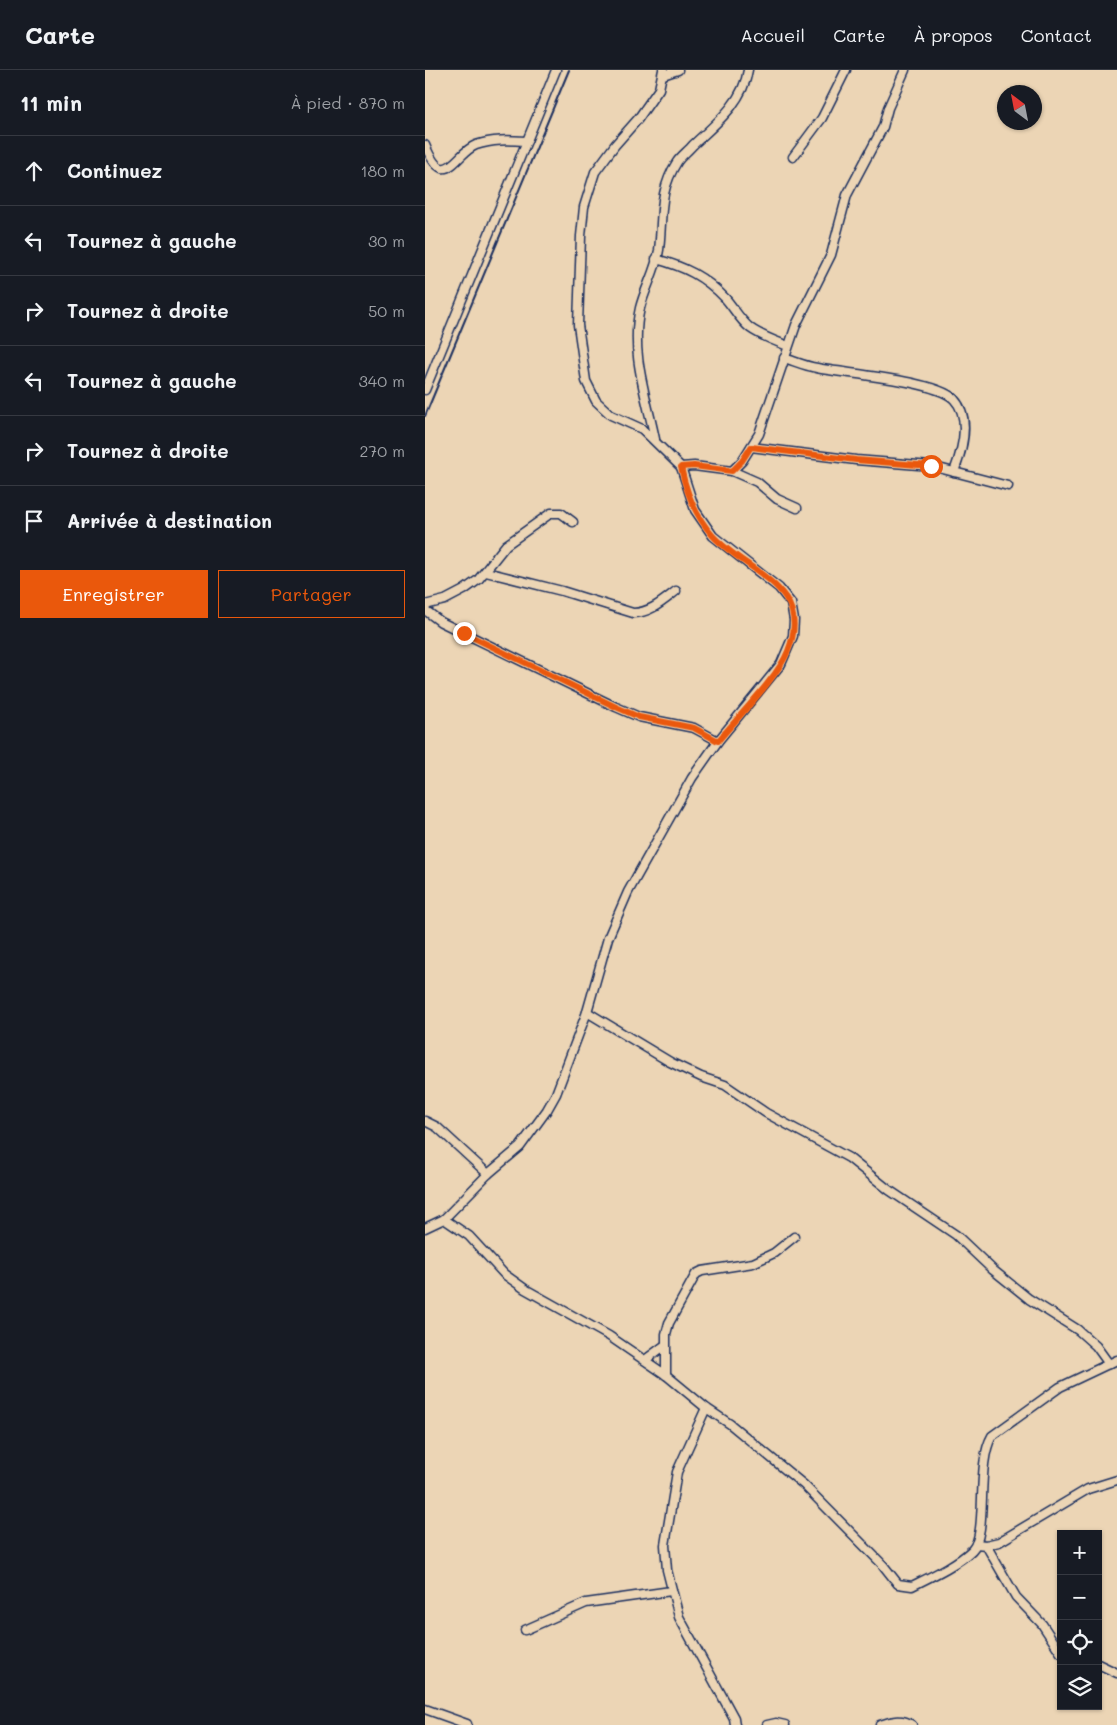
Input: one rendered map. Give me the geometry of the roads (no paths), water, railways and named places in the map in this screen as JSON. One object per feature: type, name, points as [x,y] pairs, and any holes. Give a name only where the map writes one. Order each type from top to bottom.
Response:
[{"type":"street","points":[[425,390],[556,70]]},
{"type":"street","points":[[426,1226],[444,1219],[488,1174],[520,1147],[547,1110],[556,1094],[587,1012],[608,938],[628,892],[692,778],[718,741],[781,664],[793,636],[794,620],[791,603],[779,588],[723,546],[703,524],[691,499],[681,467],[655,439],[642,429],[611,415],[596,401],[586,382],[578,325],[581,236],[584,207],[595,172],[615,145],[639,120],[659,90],[663,72],[678,70]]},
{"type":"street","points":[[655,439],[637,359],[637,338],[640,307],[656,259],[662,224],[662,194],[668,177],[678,160],[726,114],[740,95],[748,70]]},
{"type":"street","points":[[793,157],[822,118],[847,70]]},
{"type":"street","points":[[732,471],[742,461],[759,434],[796,325],[831,255],[847,195],[883,127],[888,108],[905,70]]},
{"type":"street","points":[[425,145],[434,164],[441,167],[451,166],[473,146],[492,140],[527,141]]},
{"type":"street","points":[[656,259],[683,266],[700,277],[727,300],[737,316],[751,328],[788,346]]},
{"type":"street","points":[[784,358],[814,368],[941,390],[954,399],[959,409],[964,433],[963,448],[954,472]]},
{"type":"street","points":[[751,447],[856,460],[931,466],[1008,486]]},
{"type":"street","points":[[681,467],[694,466],[732,471],[757,482],[777,498],[797,508]]},
{"type":"street","points":[[425,605],[445,600],[464,590],[486,572],[494,558],[506,546],[551,514],[561,513],[573,522]]},
{"type":"street","points":[[486,572],[562,591],[633,613],[642,613],[653,608],[676,591]]},
{"type":"street","points":[[425,610],[441,622],[616,707],[639,717],[694,728],[718,741]]},
{"type":"street","points":[[587,1012],[655,1054],[701,1078],[725,1086],[766,1113],[849,1158],[889,1190],[956,1235],[993,1270],[1029,1299],[1078,1330],[1096,1346],[1109,1364]]},
{"type":"street","points":[[425,1120],[437,1127],[488,1174]]},
{"type":"street","points":[[444,1219],[469,1236],[504,1274],[525,1289],[609,1336],[666,1375],[706,1408],[730,1424],[804,1485],[883,1565],[898,1584],[912,1586],[967,1553],[976,1544],[979,1533],[983,1467],[988,1444],[992,1436],[1060,1387],[1117,1360]]},
{"type":"street","points":[[666,1375],[664,1346],[669,1323],[696,1274],[719,1268],[753,1263],[773,1253],[794,1237]]},
{"type":"street","points":[[645,1360],[664,1346]]},
{"type":"street","points":[[706,1408],[684,1455],[675,1481],[665,1545],[671,1591],[679,1618],[737,1724]]},
{"type":"street","points":[[976,1544],[986,1545],[999,1542],[1019,1532],[1088,1489],[1117,1480]]},
{"type":"street","points":[[986,1545],[1016,1597],[1042,1624],[1057,1647]]},
{"type":"street","points":[[525,1630],[586,1603],[671,1591]]},
{"type":"street","points":[[1100,1665],[1117,1672]]},
{"type":"street","points":[[425,1709],[467,1724]]},
{"type":"street","points":[[880,1725],[891,1721],[906,1721],[912,1725]]},
{"type":"street","points":[[767,1725],[776,1723],[785,1725]]},
{"type":"railway","points":[[425,416],[569,70]]}]
